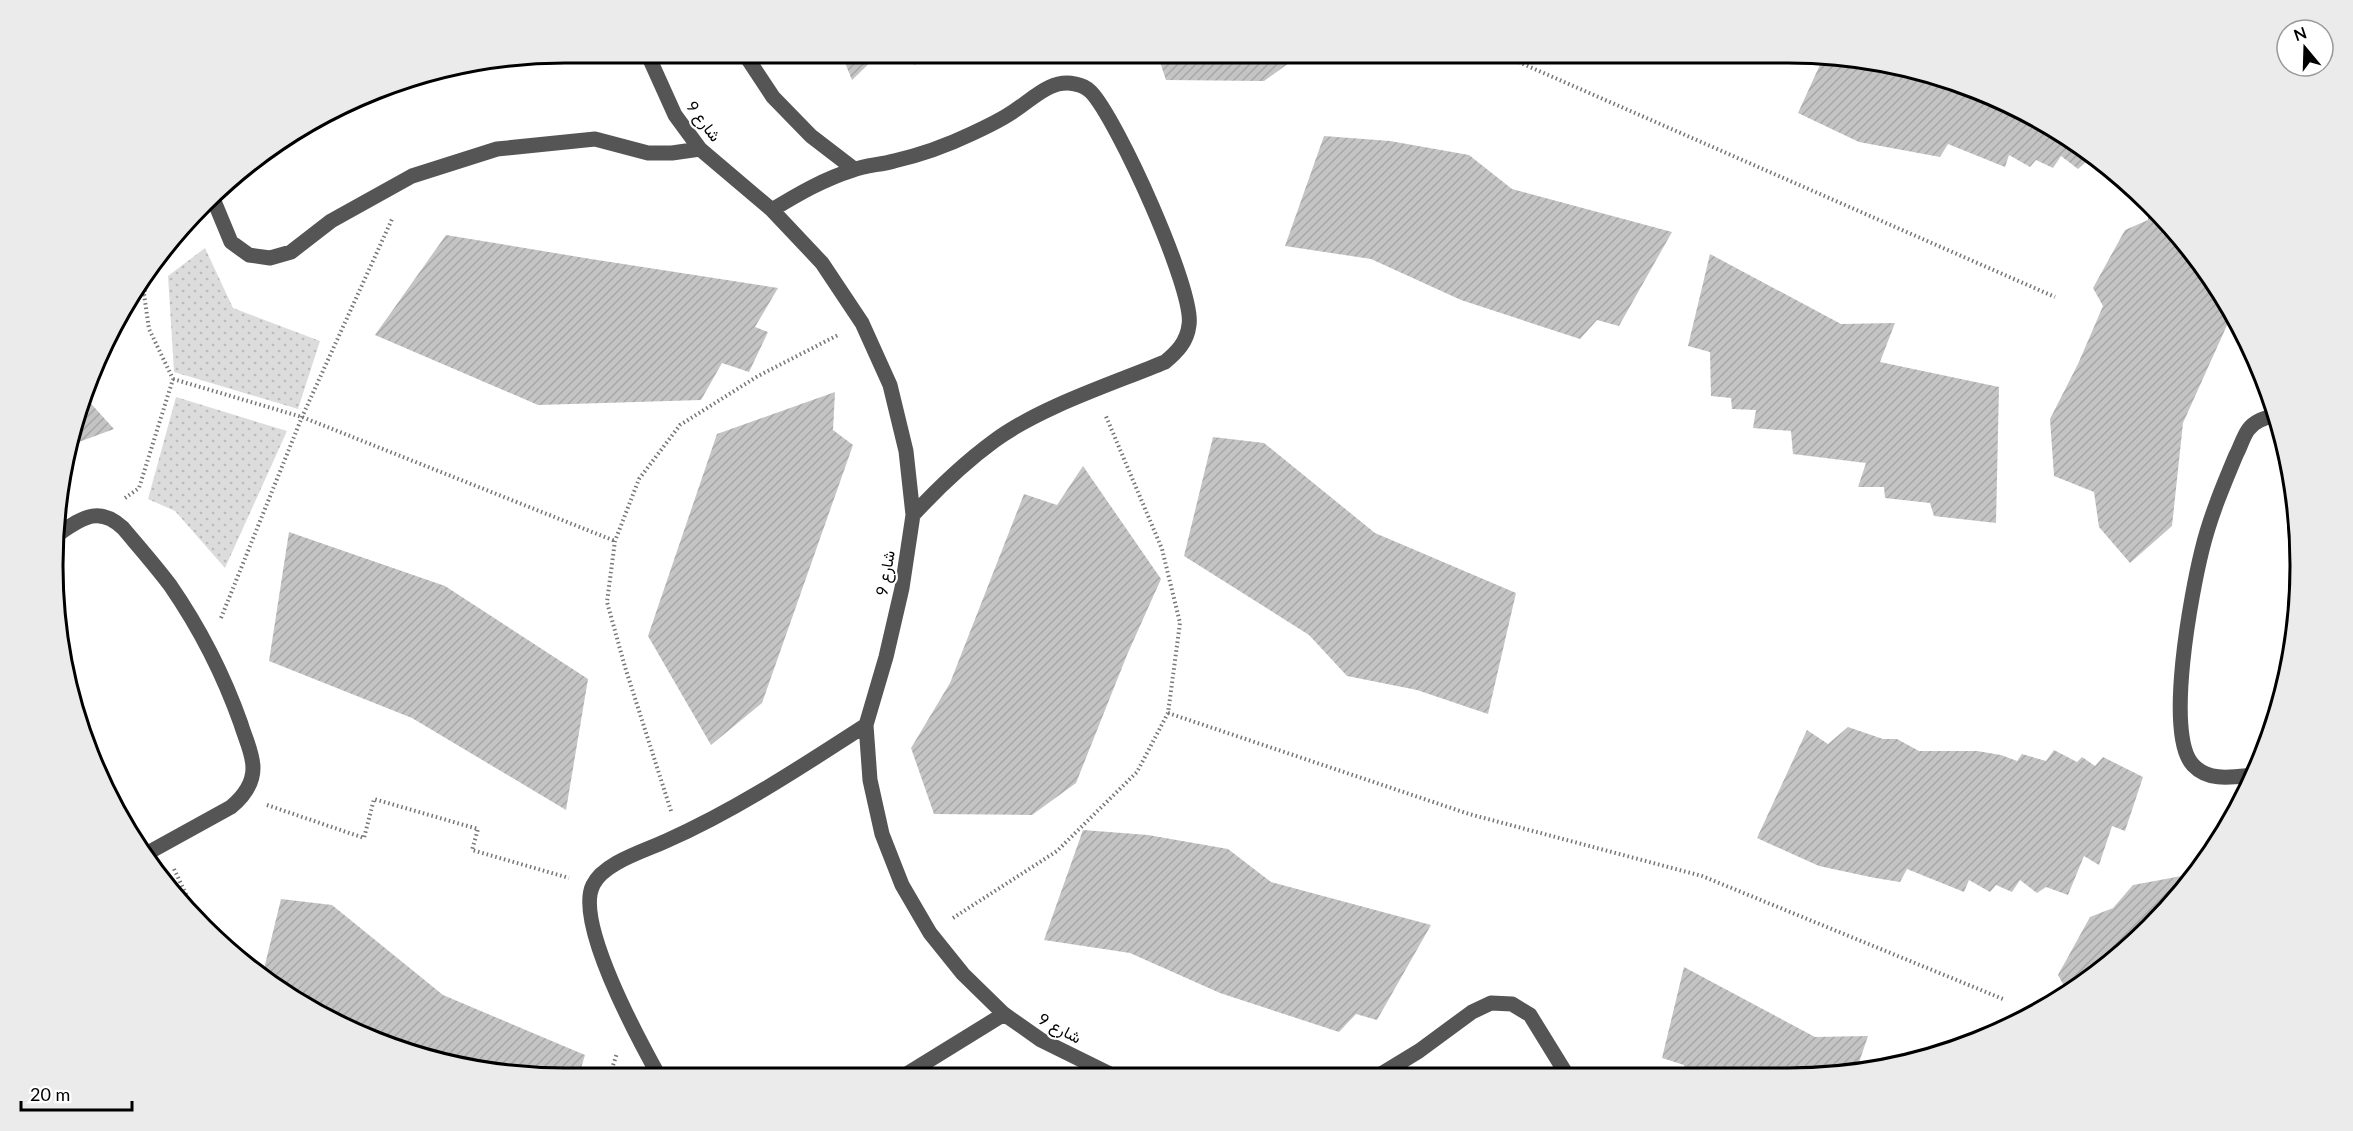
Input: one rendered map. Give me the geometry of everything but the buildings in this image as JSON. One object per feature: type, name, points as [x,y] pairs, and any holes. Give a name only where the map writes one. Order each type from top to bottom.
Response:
[{"type":"street","name":"شارع 9","points":[[652,63],[675,115],[700,148],[772,210],[822,262],[862,323],[890,385],[906,451],[913,515],[902,588],[886,657],[866,725],[870,780],[882,834],[902,885],[930,933],[963,974],[1004,1014],[1041,1040],[1098,1068]]},
{"type":"street","points":[[751,63],[773,97],[811,136],[854,169]]},
{"type":"street","points":[[772,210],[811,187],[854,169],[924,153],[971,134],[1011,113],[1048,87],[1074,83],[1091,92],[1128,155],[1147,194],[1168,246],[1190,312],[1185,340],[1165,362],[1049,410],[996,439],[952,474],[913,515]]},
{"type":"street","points":[[216,205],[231,242],[249,255],[270,258],[291,252],[331,221],[412,176],[497,149],[596,139],[648,153],[672,153],[700,148]]},
{"type":"street","points":[[2244,776],[2217,778],[2204,774],[2186,755],[2182,743],[2181,700],[2184,654],[2189,610],[2202,548],[2222,488],[2247,430],[2260,420],[2268,418]]},
{"type":"street","points":[[64,530],[90,515],[115,520],[123,528],[170,586],[208,650],[233,702],[252,756],[251,782],[243,796],[231,807],[152,850]]},
{"type":"street","points":[[654,1068],[628,1020],[607,970],[588,902],[592,885],[602,873],[615,864],[679,836],[778,783],[866,725]]},
{"type":"street","points":[[1391,1068],[1419,1051],[1472,1012],[1491,1003],[1512,1004],[1530,1015],[1563,1068]]},
{"type":"street","points":[[917,1068],[1004,1014]]},
{"type":"path","points":[[1523,63],[2055,297]]},
{"type":"path","points":[[208,650],[302,417],[412,176]]},
{"type":"path","points":[[104,516],[139,488],[173,379],[149,329],[144,294]]},
{"type":"path","points":[[679,836],[625,668],[607,602],[615,541],[639,479],[680,425],[758,376],[862,323]]},
{"type":"path","points":[[173,379],[302,417],[615,541]]},
{"type":"path","points":[[930,933],[1057,850],[1137,772],[1168,713],[1180,623],[1162,549],[1095,391]]},
{"type":"path","points":[[1168,713],[1469,814],[1702,876],[2003,999]]},
{"type":"path","points":[[243,796],[364,838],[374,798],[478,830],[472,850],[592,885]]},
{"type":"path","points":[[162,844],[186,894]]},
{"type":"shaded area","points":[[205,248],[233,308],[320,341],[298,409],[174,372],[168,276]]},
{"type":"shaded area","points":[[176,397],[287,431],[225,568],[175,511],[148,499]]}]
